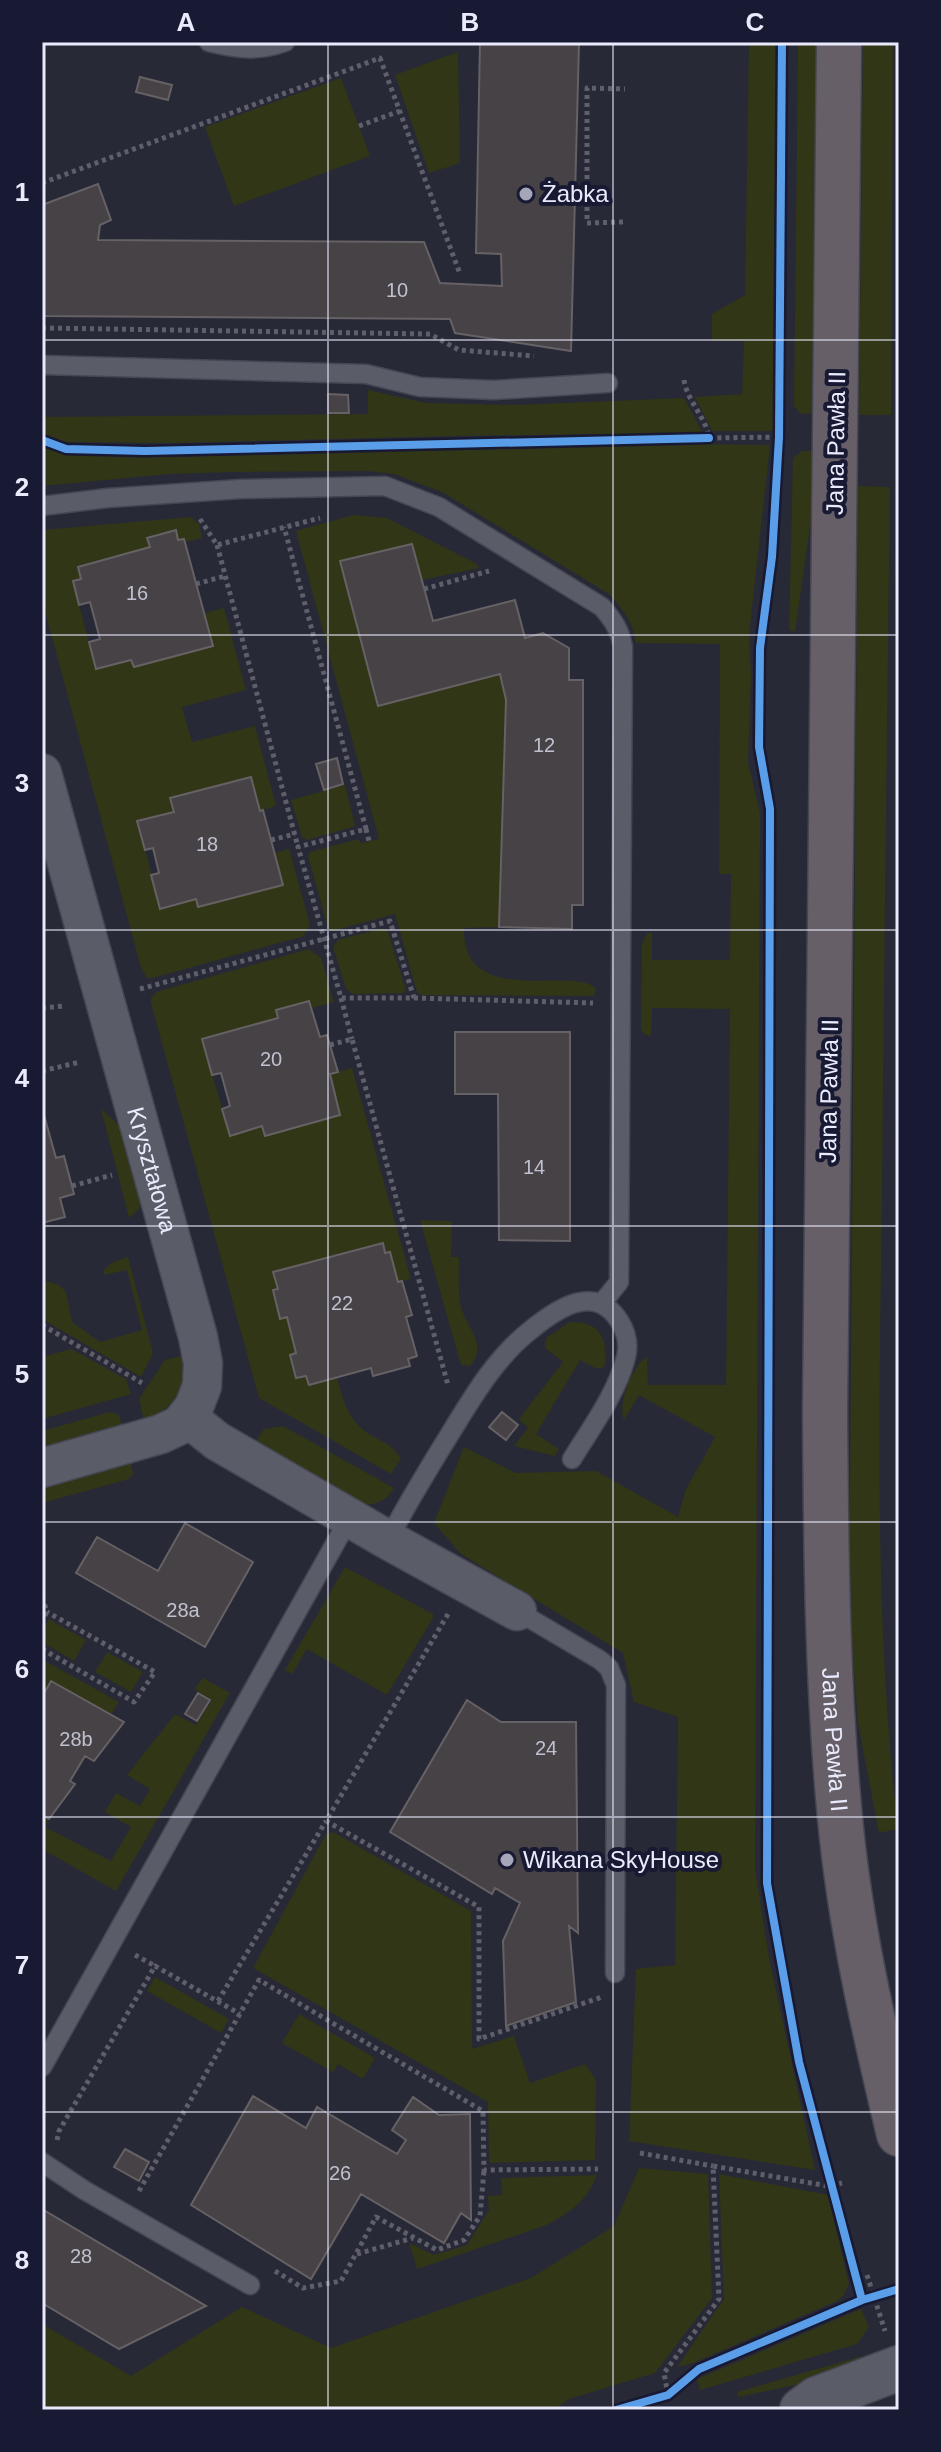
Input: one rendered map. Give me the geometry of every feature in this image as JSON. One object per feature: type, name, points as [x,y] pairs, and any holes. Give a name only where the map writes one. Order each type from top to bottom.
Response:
[{"type":"main road","name":"Jana Pawła II","points":[[839,42],[825,1412],[827,1629],[840,1822],[875,2037],[899,2134]]},
{"type":"street","name":"Kryształowa","points":[[42,773],[201,1351],[202,1386],[187,1417]]},
{"type":"street","points":[[42,1468],[161,1434],[175,1429],[187,1417],[217,1441],[517,1611]]},
{"type":"street","points":[[802,2410],[893,2353]]},
{"type":"lane","points":[[209,42],[248,50],[285,42]]},
{"type":"lane","points":[[42,365],[366,374],[420,387],[494,390],[608,383]]},
{"type":"lane","points":[[42,506],[241,489],[385,486],[439,507],[602,607],[620,633],[623,647],[619,1282],[602,1303]]},
{"type":"lane","points":[[388,1540],[420,1482],[505,1353],[531,1329],[566,1307],[591,1300],[602,1303],[612,1311],[624,1329],[627,1354],[619,1376],[572,1459]]},
{"type":"lane","points":[[42,2067],[350,1517]]},
{"type":"lane","points":[[517,1611],[600,1660],[609,1668],[616,1685],[615,1973]]},
{"type":"lane","points":[[42,2162],[84,2190],[250,2285]]},
{"type":"path","points":[[42,183],[380,58],[460,274]]},
{"type":"path","points":[[623,222],[587,223],[587,88],[625,89]]},
{"type":"path","points":[[359,126],[400,111]]},
{"type":"path","points":[[42,328],[430,334],[459,350],[548,357]]},
{"type":"path","points":[[684,380],[685,390],[708,429],[709,438],[779,437]]},
{"type":"path","points":[[778,452],[779,422]]},
{"type":"path","points":[[193,512],[204,523],[217,545],[448,1385]]},
{"type":"path","points":[[217,545],[324,517]]},
{"type":"path","points":[[284,527],[369,841]]},
{"type":"path","points":[[424,589],[500,568]]},
{"type":"path","points":[[196,584],[225,576]]},
{"type":"path","points":[[298,847],[366,829]]},
{"type":"path","points":[[271,840],[295,834]]},
{"type":"path","points":[[139,989],[390,921],[414,998]]},
{"type":"path","points":[[341,998],[602,1003]]},
{"type":"path","points":[[42,1008],[64,1006]]},
{"type":"path","points":[[330,1045],[352,1039]]},
{"type":"path","points":[[42,1071],[80,1062]]},
{"type":"path","points":[[72,1186],[112,1175]]},
{"type":"path","points":[[42,1325],[142,1383]]},
{"type":"path","points":[[42,1597],[47,1612],[155,1672],[134,1702],[42,1649]]},
{"type":"path","points":[[42,1620],[47,1612]]},
{"type":"path","points":[[218,2001],[448,1614]]},
{"type":"path","points":[[326,1821],[479,1907],[479,2039],[615,1993]]},
{"type":"path","points":[[62,2149],[57,2141],[59,2131],[155,1966],[240,2014]]},
{"type":"path","points":[[140,2191],[259,1980],[483,2111],[484,2170],[480,2216],[464,2240],[437,2250],[376,2217],[341,2281],[303,2288],[264,2264]]},
{"type":"path","points":[[640,2153],[832,2186],[842,2183]]},
{"type":"path","points":[[668,2395],[664,2373],[719,2299],[713,2166]]},
{"type":"path","points":[[484,2170],[598,2169]]},
{"type":"path","points":[[828,2172],[835,2200]]},
{"type":"path","points":[[127,2184],[150,2197]]},
{"type":"path","points":[[355,2254],[414,2237]]},
{"type":"path","points":[[867,2275],[893,2353]]},
{"type":"path","points":[[862,2300],[887,2293]]},
{"type":"path","points":[[668,2395],[678,2386]]},
{"type":"green space","points":[[749,42],[776,42],[775,431],[712,431],[695,397],[742,394],[744,341],[712,341],[712,314],[745,295]]},
{"type":"green space","points":[[798,42],[818,42],[816,413],[801,414],[794,406]]},
{"type":"green space","points":[[863,42],[893,42],[891,415],[859,415]]},
{"type":"green space","points":[[458,52],[460,163],[429,173],[395,75]]},
{"type":"green space","points":[[341,78],[370,156],[234,206],[205,127]]},
{"type":"green space","points":[[368,390],[426,403],[514,405],[684,398],[703,433],[175,443],[65,442],[42,433],[42,417],[368,414]]},
{"type":"green space","points":[[697,444],[770,445],[749,635],[748,763],[760,813],[755,1868],[769,1958],[815,2170],[629,2141],[636,1969],[675,1965],[678,1717],[634,1702],[623,1653],[461,1554],[434,1523],[464,1447],[516,1473],[596,1471],[678,1517],[686,1489],[715,1437],[639,1395],[624,1420],[622,1413],[631,1376],[647,1357],[648,1385],[726,1385],[730,1009],[652,1008],[651,1036],[641,1029],[642,944],[647,934],[652,932],[652,960],[730,960],[731,874],[719,874],[720,644],[636,643],[630,622],[609,594],[442,492],[394,474],[367,471],[169,474],[42,486],[42,447],[62,454],[181,457]]},
{"type":"green space","points":[[802,451],[816,451],[813,507],[795,631],[789,631],[793,458]]},
{"type":"green space","points":[[858,486],[890,487],[880,1516],[885,1673],[898,1829],[879,1833],[858,1723],[849,1604]]},
{"type":"green space","points":[[354,515],[387,518],[477,564],[479,568],[422,580],[412,544],[341,562],[378,706],[500,674],[506,700],[499,927],[464,928],[468,953],[481,969],[500,977],[585,983],[596,989],[594,996],[421,995],[417,992],[395,914],[332,931],[328,928],[308,856],[310,852],[358,839],[361,843],[379,839],[296,531]]},
{"type":"green space","points":[[191,517],[199,524],[202,538],[185,542],[184,539],[178,540],[176,530],[147,538],[150,547],[78,567],[81,579],[73,582],[96,669],[131,660],[134,667],[212,646],[204,613],[224,608],[246,690],[182,707],[192,742],[255,726],[276,806],[260,811],[251,777],[171,798],[174,812],[138,821],[160,908],[196,899],[199,907],[282,885],[274,853],[289,849],[310,924],[304,936],[147,978],[141,968],[42,600],[42,530]]},
{"type":"green space","points":[[345,785],[355,825],[307,840],[302,837],[291,800]]},
{"type":"green space","points":[[383,928],[388,932],[406,990],[403,993],[352,994],[346,989],[333,947],[338,940]]},
{"type":"green space","points":[[309,949],[321,958],[334,1002],[312,1008],[309,1001],[277,1010],[278,1018],[202,1040],[230,1135],[262,1126],[265,1136],[340,1115],[330,1074],[352,1068],[411,1279],[398,1282],[390,1252],[385,1253],[383,1243],[274,1272],[278,1289],[273,1290],[280,1318],[287,1317],[296,1353],[290,1355],[296,1378],[306,1376],[309,1385],[337,1377],[345,1404],[356,1423],[394,1449],[401,1459],[391,1474],[259,1398],[151,1003],[156,992]]},
{"type":"green space","points":[[101,1109],[121,1127],[140,1203],[139,1209],[129,1218]]},
{"type":"green space","points":[[420,1220],[452,1221],[451,1257],[459,1257],[460,1302],[474,1334],[477,1350],[470,1366],[461,1365]]},
{"type":"green space","points":[[128,1257],[153,1353],[141,1377],[42,1319],[42,1280],[59,1285],[66,1292],[72,1322],[100,1342],[142,1330],[127,1270],[104,1275],[104,1270],[111,1263]]},
{"type":"green space","points":[[570,1322],[588,1324],[600,1333],[605,1346],[605,1365],[595,1368],[580,1360],[536,1434],[559,1449],[555,1456],[514,1446],[528,1428],[519,1419],[563,1362],[545,1348],[546,1338]]},
{"type":"green space","points":[[71,1349],[126,1379],[131,1394],[42,1419],[42,1357]]},
{"type":"green space","points":[[181,1356],[183,1378],[177,1396],[171,1404],[144,1421],[139,1399],[165,1360]]},
{"type":"green space","points":[[110,1412],[119,1415],[122,1426],[42,1449],[42,1431]]},
{"type":"green space","points":[[283,1426],[394,1488],[380,1502],[360,1505],[254,1444],[264,1429]]},
{"type":"green space","points":[[131,1462],[133,1474],[129,1479],[42,1503],[42,1486]]},
{"type":"green space","points":[[345,1567],[433,1614],[387,1695],[307,1649],[292,1674],[285,1670]]},
{"type":"green space","points":[[49,1619],[86,1640],[74,1661],[42,1642],[42,1631]]},
{"type":"green space","points":[[107,1652],[143,1672],[131,1692],[95,1672]]},
{"type":"green space","points":[[45,1661],[119,1702],[111,1715],[51,1681],[42,1697],[42,1667]]},
{"type":"green space","points":[[203,1678],[230,1693],[116,1891],[42,1849],[42,1815],[49,1819],[45,1827],[111,1861],[131,1827],[105,1812],[116,1793],[140,1806],[150,1789],[127,1775],[175,1714],[196,1725],[212,1700],[194,1689]]},
{"type":"green space","points":[[333,1832],[471,1911],[472,2049],[514,2036],[530,2083],[585,2064],[596,2080],[595,2160],[489,2163],[488,2102],[253,1968],[326,1834]]},
{"type":"green space","points":[[155,1977],[229,2019],[221,2033],[147,1991]]},
{"type":"green space","points":[[299,2014],[375,2058],[363,2079],[338,2064],[333,2072],[282,2043]]},
{"type":"green space","points":[[639,2168],[708,2174],[712,2298],[655,2373],[569,2399],[553,2410],[42,2410],[42,2324],[131,2376],[242,2307],[331,2348],[531,2278],[614,2226]]},
{"type":"green space","points":[[719,2174],[828,2195],[849,2284],[837,2301],[693,2363],[677,2367],[724,2299]]},
{"type":"green space","points":[[597,2175],[582,2199],[544,2226],[417,2269],[409,2243],[434,2255],[467,2245],[489,2210],[488,2196],[502,2195],[501,2178]]},
{"type":"green space","points":[[861,2309],[869,2327],[857,2344],[700,2390],[697,2379]]},
{"type":"green space","points":[[869,2354],[876,2356],[823,2379],[738,2397],[737,2392]]},
{"type":"building","name":"Żabka","points":[[480,42],[579,42],[571,351],[455,333],[450,319],[42,316],[42,205],[98,184],[111,220],[100,225],[98,240],[424,242],[440,283],[502,286],[501,254],[476,253]]},
{"type":"building","points":[[140,77],[172,85],[168,100],[136,92]]},
{"type":"building","points":[[328,394],[348,395],[349,413],[328,413]]},
{"type":"building","points":[[176,530],[178,540],[184,539],[213,646],[134,667],[131,660],[96,669],[89,642],[100,639],[90,602],[79,605],[73,581],[81,579],[78,567],[150,547],[147,538]]},
{"type":"building","points":[[412,544],[433,621],[515,600],[525,638],[543,633],[569,648],[569,680],[583,680],[583,905],[572,905],[572,929],[499,927],[506,700],[500,674],[378,706],[340,561]]},
{"type":"building","points":[[337,758],[343,784],[324,790],[316,764]]},
{"type":"building","points":[[251,777],[283,885],[198,907],[196,899],[160,909],[151,875],[159,873],[153,848],[145,850],[137,821],[174,812],[170,798]]},
{"type":"building","points":[[309,1001],[320,1037],[327,1035],[338,1072],[330,1074],[340,1115],[265,1136],[262,1126],[230,1136],[222,1109],[230,1106],[221,1073],[212,1075],[202,1039],[278,1018],[276,1010]]},
{"type":"building","points":[[455,1032],[570,1032],[570,1241],[499,1240],[498,1094],[455,1094]]},
{"type":"building","points":[[42,1108],[56,1158],[64,1156],[74,1194],[60,1198],[65,1217],[42,1223]]},
{"type":"building","points":[[383,1243],[385,1253],[390,1252],[398,1282],[402,1281],[412,1315],[406,1317],[417,1356],[408,1359],[410,1366],[373,1376],[371,1368],[309,1385],[306,1376],[296,1378],[290,1355],[296,1353],[287,1317],[280,1319],[273,1290],[278,1289],[273,1272]]},
{"type":"building","points":[[502,1412],[518,1425],[506,1440],[489,1427]]},
{"type":"building","points":[[185,1523],[253,1562],[205,1647],[76,1573],[97,1537],[158,1571]]},
{"type":"building","points":[[51,1681],[124,1722],[94,1761],[85,1756],[70,1781],[75,1784],[49,1819],[42,1815],[42,1697]]},
{"type":"building","points":[[198,1693],[210,1700],[197,1721],[185,1714]]},
{"type":"building","name":"Wikana SkyHouse","points":[[467,1700],[501,1722],[576,1722],[578,1933],[569,1926],[576,2002],[506,2026],[503,1941],[520,1903],[495,1888],[492,1894],[390,1832]]},
{"type":"building","points":[[253,2096],[306,2128],[317,2107],[397,2154],[406,2140],[392,2130],[413,2097],[439,2115],[470,2114],[471,2220],[461,2213],[444,2243],[361,2194],[311,2279],[191,2205]]},
{"type":"building","points":[[125,2149],[149,2162],[139,2181],[114,2167]]},
{"type":"building","points":[[42,2209],[206,2306],[119,2349],[42,2303]]},
{"type":"cycle path","points":[[782,42],[779,437],[772,557],[760,648],[759,747],[770,809],[767,1883],[799,2062],[862,2300]]},
{"type":"cycle path","points":[[42,440],[66,449],[145,451],[709,438]]},
{"type":"cycle path","points":[[616,2410],[668,2395],[699,2369],[862,2300],[899,2289]]},
{"type":"place","name":"Żabka","points":[[526,194]]},
{"type":"place","name":"Wikana SkyHouse","points":[[507,1860]]}]
